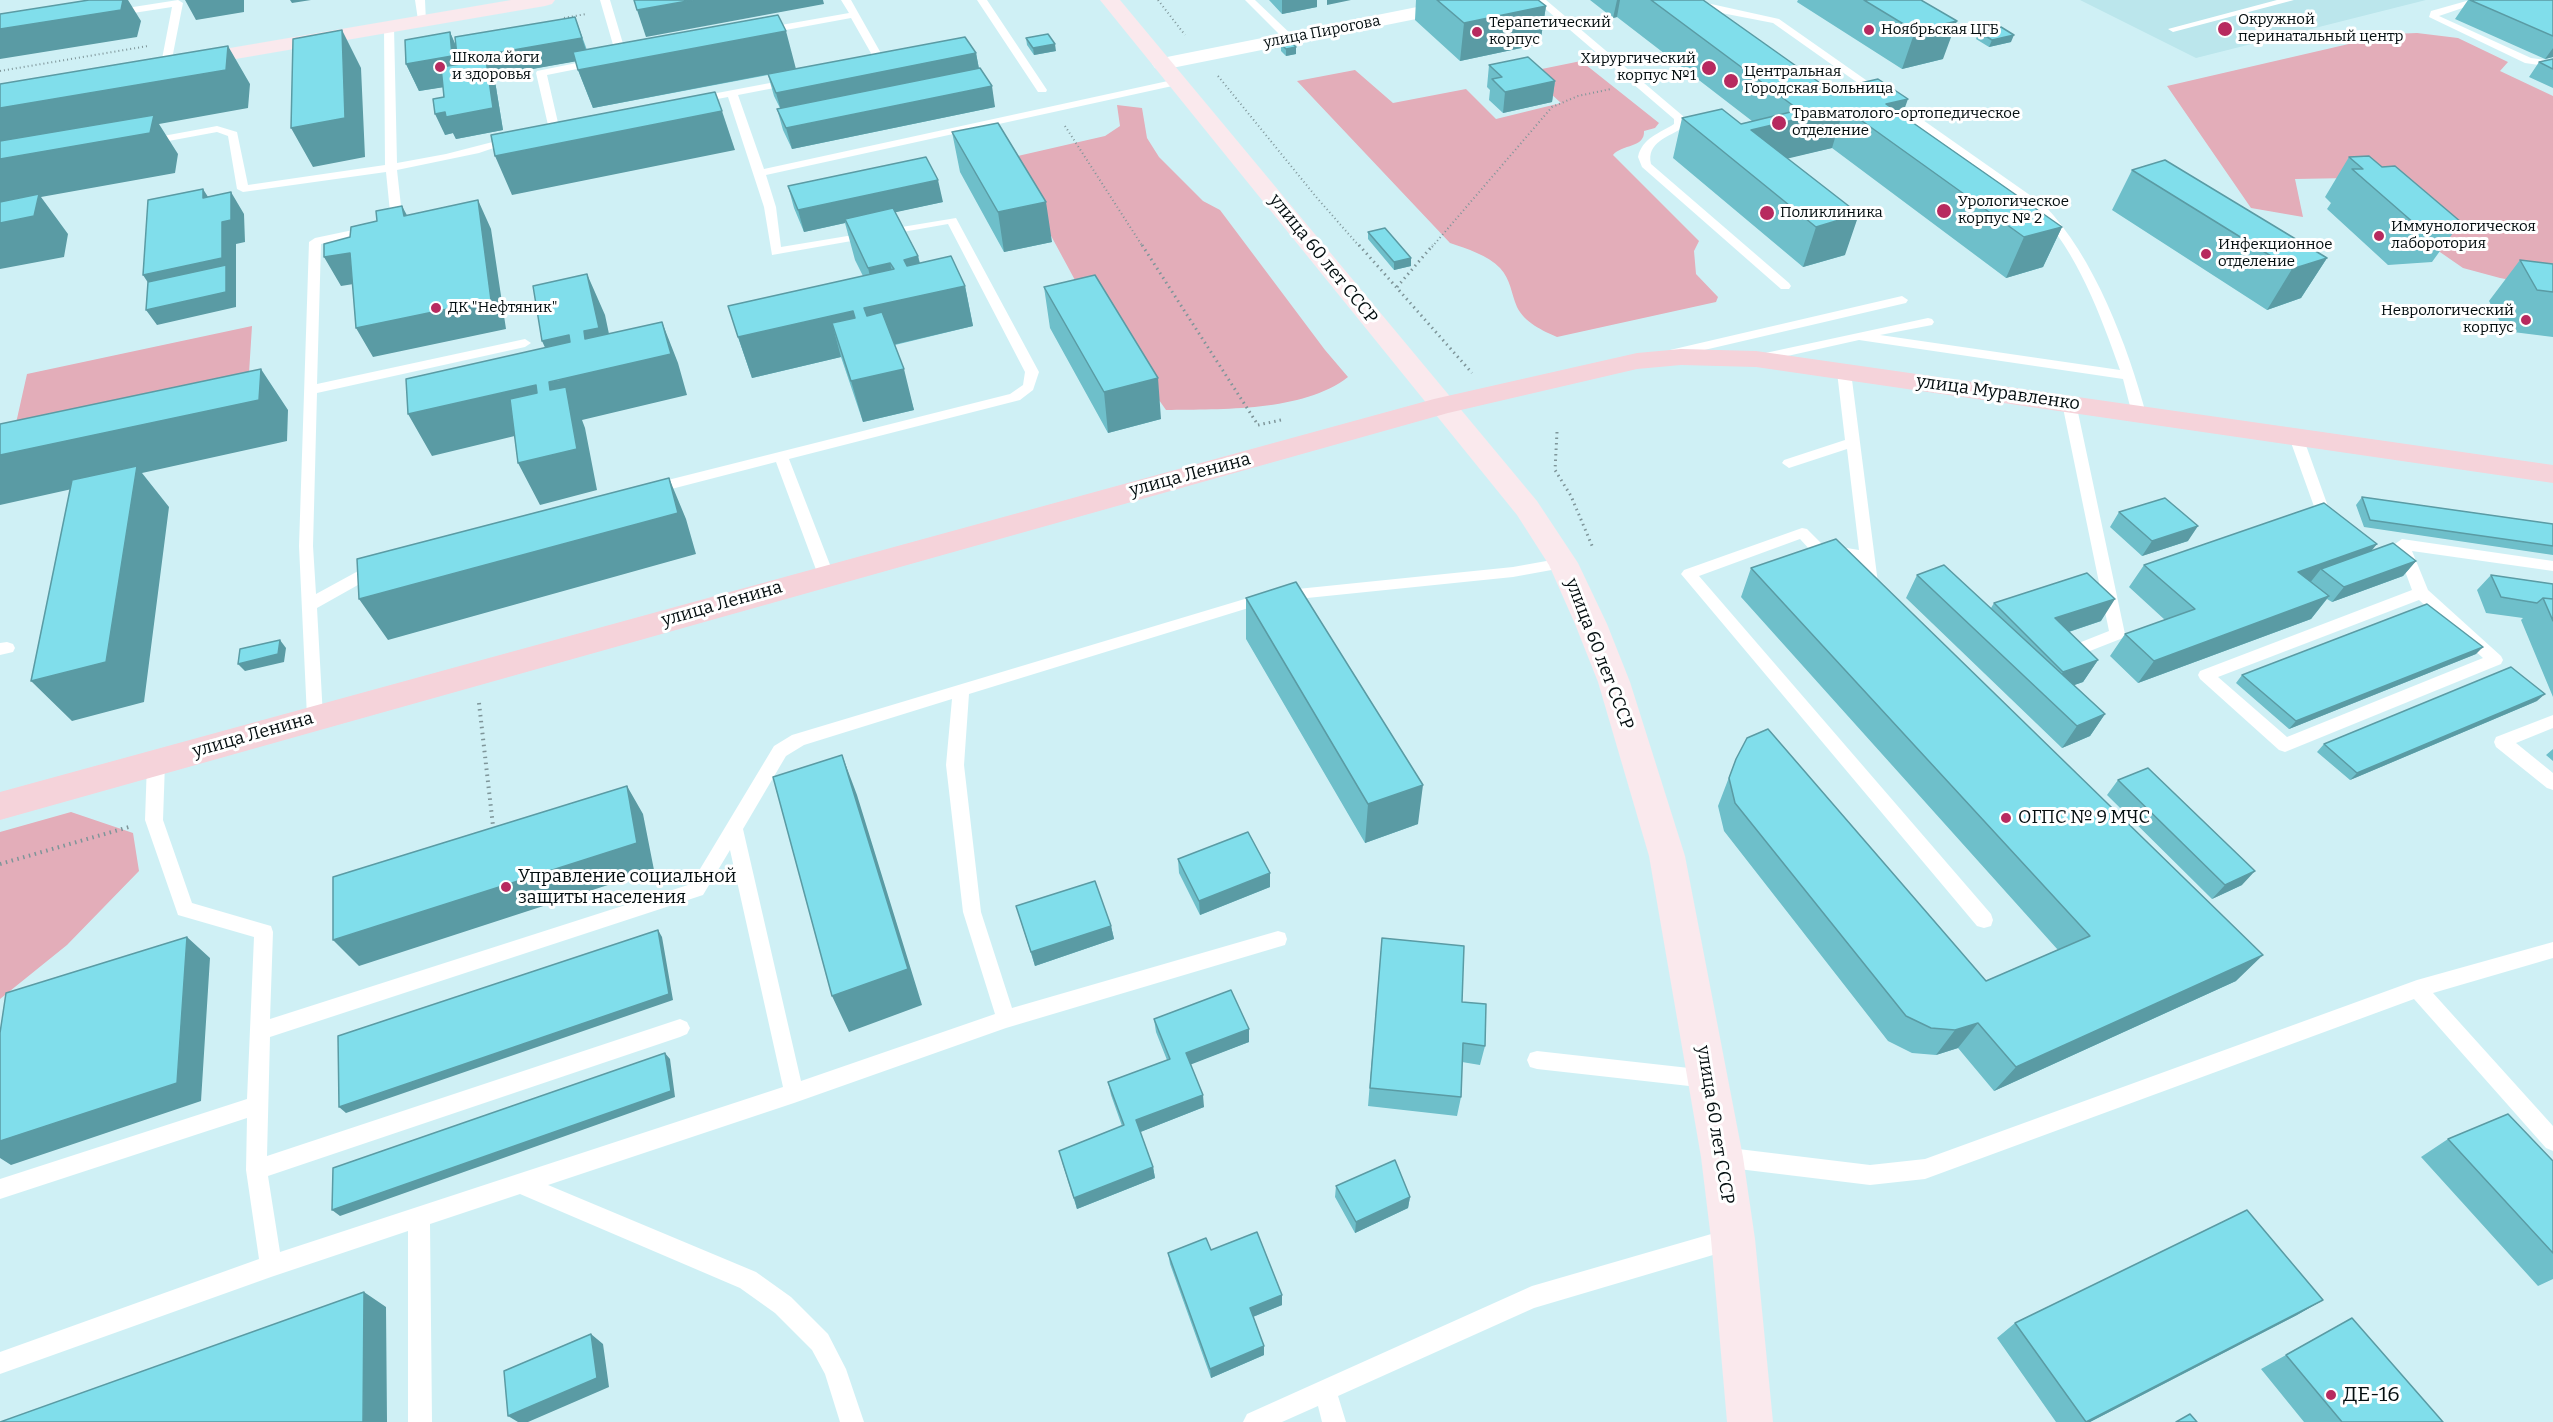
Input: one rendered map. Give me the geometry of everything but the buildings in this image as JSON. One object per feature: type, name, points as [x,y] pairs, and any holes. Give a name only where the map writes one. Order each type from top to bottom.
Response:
[{"type":"main road","name":"улица 60 лет СССР","points":[[1110,0],[1527,508],[1563,563],[1614,682],[1664,845],[1722,1157],[1733,1239],[1750,1422]]},
{"type":"main road","points":[[144,68],[224,60],[423,20],[532,1]]},
{"type":"main road","name":"улица Муравленко","points":[[1444,405],[1637,361],[1681,357],[1755,359],[2553,474]]},
{"type":"main road","name":"улица Ленина","points":[[0,806],[475,672],[1444,405]]},
{"type":"street","name":"улица Пирогова","points":[[1169,73],[1202,56],[1481,0]]},
{"type":"lane","points":[[420,0],[423,20]]},
{"type":"lane","points":[[137,143],[217,129],[233,134],[243,189],[391,166],[491,146],[559,126],[541,73],[628,56],[605,0]]},
{"type":"lane","points":[[846,0],[882,64],[859,69]]},
{"type":"lane","points":[[982,0],[1042,90]]},
{"type":"lane","points":[[1250,0],[1290,39]]},
{"type":"lane","points":[[1540,0],[1679,118],[1680,125],[1652,140],[1645,148],[1642,158],[1646,165],[1785,286]]},
{"type":"lane","points":[[1684,0],[1696,5],[1759,15],[1776,21],[2040,207],[2057,223],[2075,248],[2130,376],[2139,414]]},
{"type":"lane","points":[[2173,29],[2289,0]]},
{"type":"lane","points":[[2481,0],[2434,13],[2434,17],[2529,61],[2553,64]]},
{"type":"lane","points":[[100,15],[178,3],[166,64]]},
{"type":"lane","points":[[750,34],[854,15]]},
{"type":"lane","points":[[315,717],[306,546],[315,242],[397,224],[391,166],[389,27]]},
{"type":"lane","points":[[760,173],[1052,107],[1169,73]]},
{"type":"lane","points":[[687,102],[801,80]]},
{"type":"lane","points":[[634,494],[1015,397],[1025,391],[1032,382],[1032,372],[952,220],[776,252],[770,207],[732,94]]},
{"type":"lane","points":[[1637,361],[1902,300]]},
{"type":"lane","points":[[1755,359],[1928,322]]},
{"type":"lane","points":[[1859,336],[2130,376]]},
{"type":"lane","points":[[311,390],[525,344]]},
{"type":"lane","points":[[1844,372],[1870,590],[1878,598]]},
{"type":"lane","points":[[2069,404],[2117,634],[2072,652]]},
{"type":"lane","points":[[2296,437],[2330,531]]},
{"type":"lane","points":[[1789,463],[1852,443]]},
{"type":"lane","points":[[782,456],[826,575]]},
{"type":"lane","points":[[1866,556],[1817,548],[1802,533],[1689,574],[1984,920]]},
{"type":"lane","points":[[2421,593],[2206,675],[2284,745],[2495,660],[2421,593],[2402,544],[2553,566]]},
{"type":"lane","points":[[309,605],[388,561]]},
{"type":"lane","points":[[260,1031],[697,890],[780,751],[798,740],[960,688],[1268,597],[1513,572],[1563,563]]},
{"type":"lane","points":[[960,688],[955,765],[972,912],[1006,1019]]},
{"type":"lane","points":[[2553,721],[2502,742],[2553,783]]},
{"type":"lane","points":[[156,763],[154,820],[185,909],[264,932],[256,1170],[271,1266]]},
{"type":"lane","points":[[734,828],[794,1093]]},
{"type":"lane","points":[[0,1363],[271,1266],[794,1093],[1006,1019],[1278,939]]},
{"type":"lane","points":[[1722,1157],[1870,1175],[1926,1169],[2417,989],[2553,950]]},
{"type":"lane","points":[[2417,989],[2553,1141]]},
{"type":"lane","points":[[256,1170],[680,1029]]},
{"type":"lane","points":[[1537,1060],[1708,1079]]},
{"type":"lane","points":[[0,1189],[257,1105]]},
{"type":"lane","points":[[521,1184],[748,1280],[783,1305],[820,1342],[835,1369],[852,1422]]},
{"type":"lane","points":[[419,1218],[420,1422]]},
{"type":"lane","points":[[1255,1422],[1532,1297],[1733,1239]]},
{"type":"lane","points":[[1325,1390],[1334,1422]]},
{"type":"path","points":[[1158,0],[1317,198],[1397,286],[1472,374]]},
{"type":"path","points":[[1397,286],[1552,107],[1578,96],[1639,82]]},
{"type":"path","points":[[1052,107],[1258,425]]},
{"type":"path","points":[[475,672],[493,826]]},
{"type":"path","points":[[0,864],[154,820]]},
{"type":"shaded area","name":"Окружной перинатальный центр","points":[[2080,0],[2426,0],[2196,58]]},
{"type":"shaded area","points":[[2417,33],[2458,38],[2508,62],[2500,71],[2553,96],[2553,288],[2463,268],[2437,250],[2350,178],[2295,179],[2303,217],[2251,208],[2167,86],[2392,34]]},
{"type":"shaded area","points":[[1581,61],[1659,123],[1655,128],[1644,131],[1641,140],[1637,143],[1613,155],[1699,241],[1694,251],[1696,274],[1718,297],[1716,302],[1557,337],[1546,332],[1529,322],[1520,312],[1509,282],[1500,268],[1483,256],[1450,243],[1297,81],[1355,70],[1393,103],[1466,89],[1496,119],[1561,103],[1527,72]]},
{"type":"shaded area","points":[[1117,105],[1142,108],[1147,138],[1159,157],[1203,201],[1220,210],[1325,350],[1348,377],[1330,388],[1285,403],[1236,408],[1166,410],[1076,282],[1009,158],[1105,136],[1120,126]]},
{"type":"shaded area","points":[[252,326],[248,389],[12,441],[27,374]]},
{"type":"shaded area","points":[[71,812],[133,833],[139,871],[67,945],[0,999],[0,832]]},
{"type":"place","name":"Окружной перинатальный центр","points":[[2225,29]]},
{"type":"place","name":"Ноябрьская ЦГБ","points":[[1869,30]]},
{"type":"place","name":"Терапетический корпус","points":[[1477,32]]},
{"type":"place","name":"Школа йоги и здоровья","points":[[440,67]]},
{"type":"place","name":"Хирургический корпус №1","points":[[1709,68]]},
{"type":"place","name":"Центральная Городская Больница","points":[[1731,81]]},
{"type":"place","name":"Травматолого-ортопедическое отделение","points":[[1779,123]]},
{"type":"place","name":"Урологическое корпус № 2","points":[[1944,211]]},
{"type":"place","name":"Поликлиника","points":[[1767,213]]},
{"type":"place","name":"Иммунологическоя лаборотория","points":[[2379,236]]},
{"type":"place","name":"Инфекционное отделение","points":[[2206,254]]},
{"type":"place","name":"ДК \"Нефтяник\"","points":[[436,308]]},
{"type":"place","name":"Неврологический корпус","points":[[2526,320]]},
{"type":"place","name":"ОГПС № 9 МЧС","points":[[2006,818]]},
{"type":"place","name":"Управление социальной защиты населения","points":[[506,887]]},
{"type":"place","name":"ДЕ-16","points":[[2331,1395]]}]
